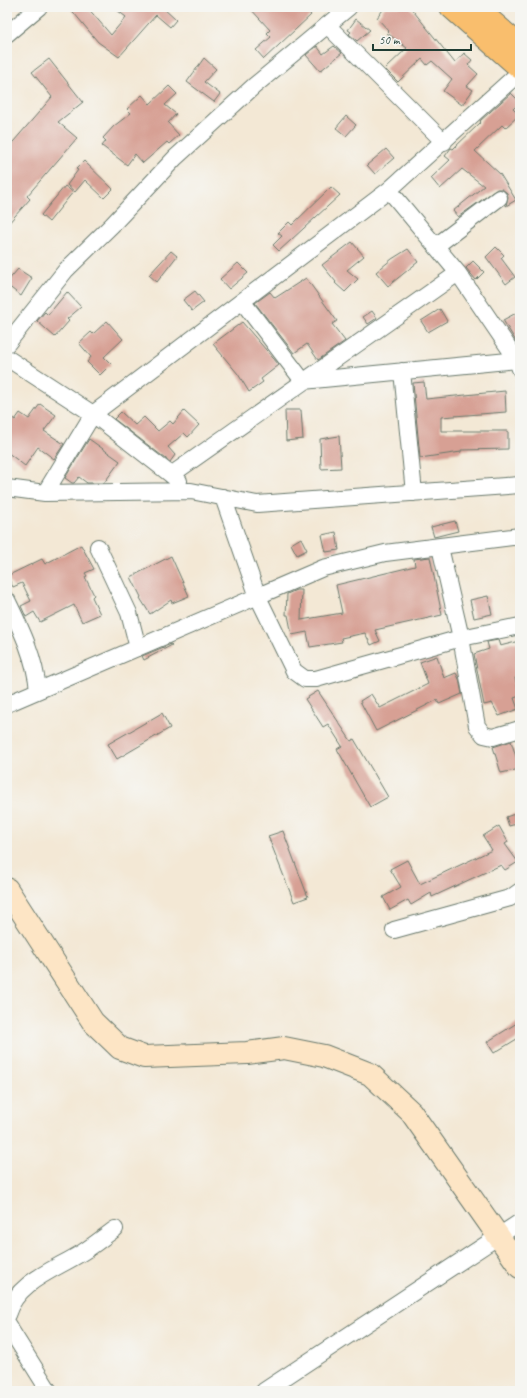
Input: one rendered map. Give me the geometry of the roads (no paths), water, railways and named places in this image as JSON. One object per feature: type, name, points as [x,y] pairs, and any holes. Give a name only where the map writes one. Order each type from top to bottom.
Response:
[{"type":"main road","points":[[450,7],[520,68]]},
{"type":"main road","points":[[475,7],[520,46]]},
{"type":"street","points":[[7,34],[39,7]]},
{"type":"street","points":[[7,344],[66,270],[112,225],[175,158],[254,86],[349,7]]},
{"type":"street","points":[[327,25],[444,142]]},
{"type":"street","points":[[45,493],[93,414],[389,190],[520,72]]},
{"type":"street","points":[[389,190],[458,273],[519,365]]},
{"type":"street","points":[[436,246],[499,198]]},
{"type":"street","points":[[171,476],[303,381],[458,273]]},
{"type":"street","points":[[242,302],[303,381]]},
{"type":"street","points":[[7,358],[93,414],[192,491]]},
{"type":"street","points":[[303,381],[402,371],[519,365]]},
{"type":"street","points":[[402,371],[414,493]]},
{"type":"street","points":[[7,488],[45,493],[192,491],[257,504],[520,485]]},
{"type":"street","points":[[223,497],[258,597],[294,671],[306,679],[316,679],[461,638],[520,626]]},
{"type":"street","points":[[7,704],[323,568],[385,553],[520,536]]},
{"type":"street","points":[[98,547],[129,613],[138,648]]},
{"type":"street","points":[[440,547],[461,638],[477,726],[484,735],[493,737],[520,728]]},
{"type":"street","points":[[7,600],[23,632],[36,670],[38,690]]},
{"type":"street","points":[[7,889],[92,1022],[120,1048],[144,1057],[247,1053],[284,1048],[324,1056],[370,1074],[411,1112],[520,1267]]},
{"type":"street","points":[[394,930],[510,898],[520,891]]},
{"type":"street","points":[[264,1391],[497,1235],[520,1222]]},
{"type":"street","points":[[7,1315],[19,1292],[30,1282],[84,1252],[115,1228]]},
{"type":"street","points":[[7,1324],[49,1391]]}]
